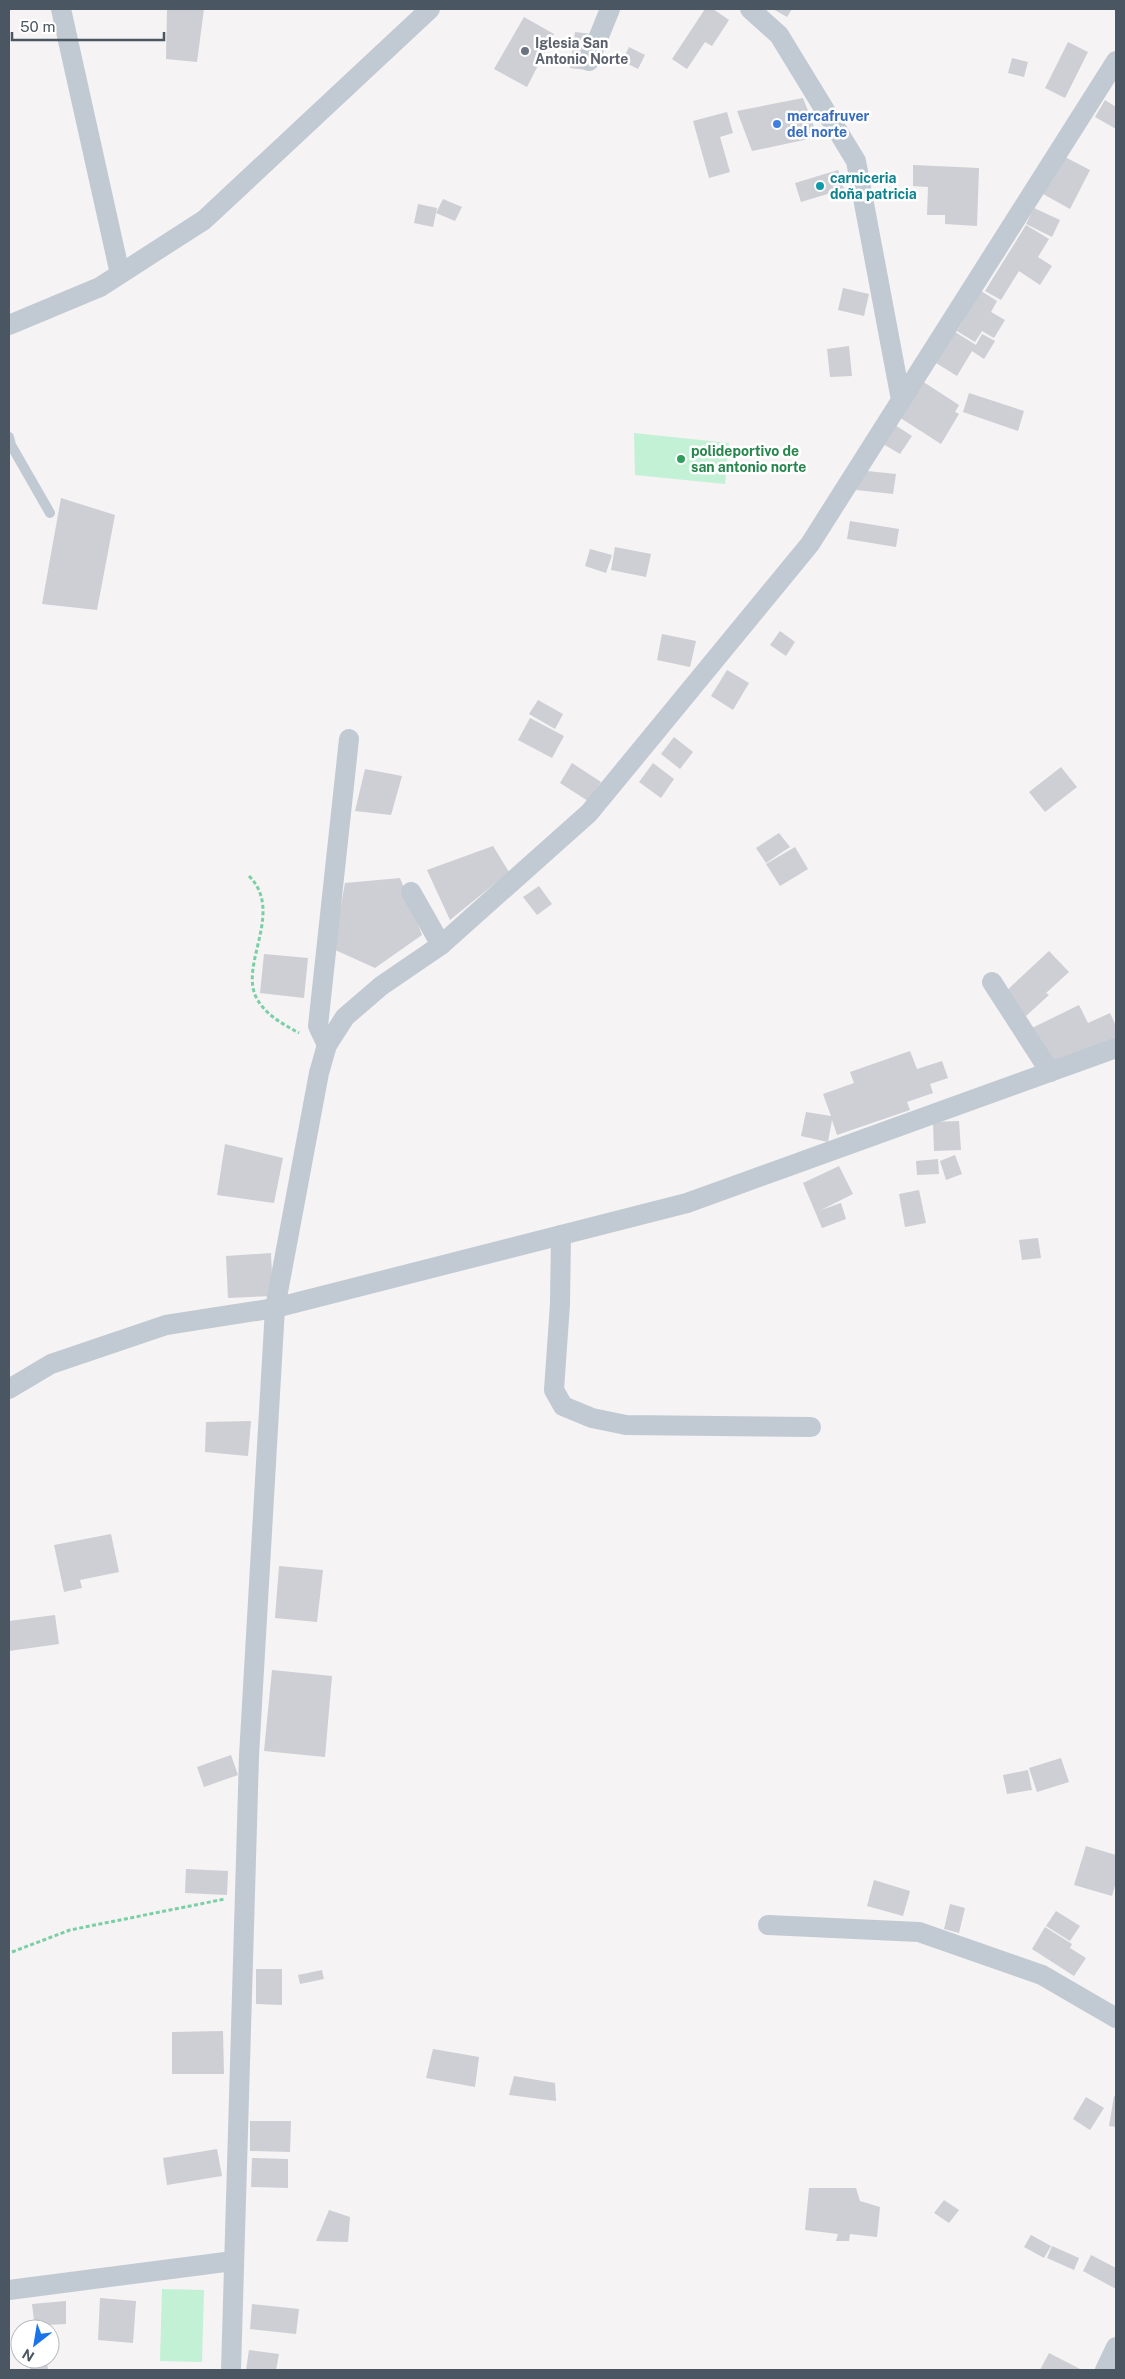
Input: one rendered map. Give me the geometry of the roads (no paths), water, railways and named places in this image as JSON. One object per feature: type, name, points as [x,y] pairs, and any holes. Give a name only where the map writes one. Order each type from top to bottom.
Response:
[{"type":"street","points":[[61,9],[120,274]]},
{"type":"street","points":[[9,325],[100,287],[204,220],[430,9]]},
{"type":"street","points":[[588,61],[610,9]]},
{"type":"street","points":[[750,9],[779,35],[856,161],[901,400]]},
{"type":"street","points":[[231,2370],[249,1756],[275,1308],[319,1073],[327,1045],[345,1017],[381,986],[441,945],[589,813],[810,544],[1116,61]]},
{"type":"street","points":[[327,1045],[318,1026],[349,739]]},
{"type":"street","points":[[411,892],[441,945]]},
{"type":"street","points":[[992,982],[1050,1072]]},
{"type":"street","points":[[9,1389],[51,1364],[166,1325],[275,1308],[688,1203],[1116,1048]]},
{"type":"street","points":[[561,1235],[560,1304],[554,1390],[563,1406],[592,1418],[626,1425],[811,1427]]},
{"type":"street","points":[[768,1925],[919,1932],[1042,1975],[1116,2018]]},
{"type":"street","points":[[9,2290],[233,2261]]},
{"type":"street","points":[[1105,2370],[1116,2347]]},
{"type":"lane","points":[[9,437],[11,445],[50,513]]},
{"type":"place","name":"Iglesia San Antonio Norte","points":[[525,51]]},
{"type":"place","name":"mercafruver del norte","points":[[777,124]]},
{"type":"place","name":"carniceria doña patricia","points":[[820,186]]},
{"type":"place","name":"polideportivo de san antonio norte","points":[[681,459]]}]
